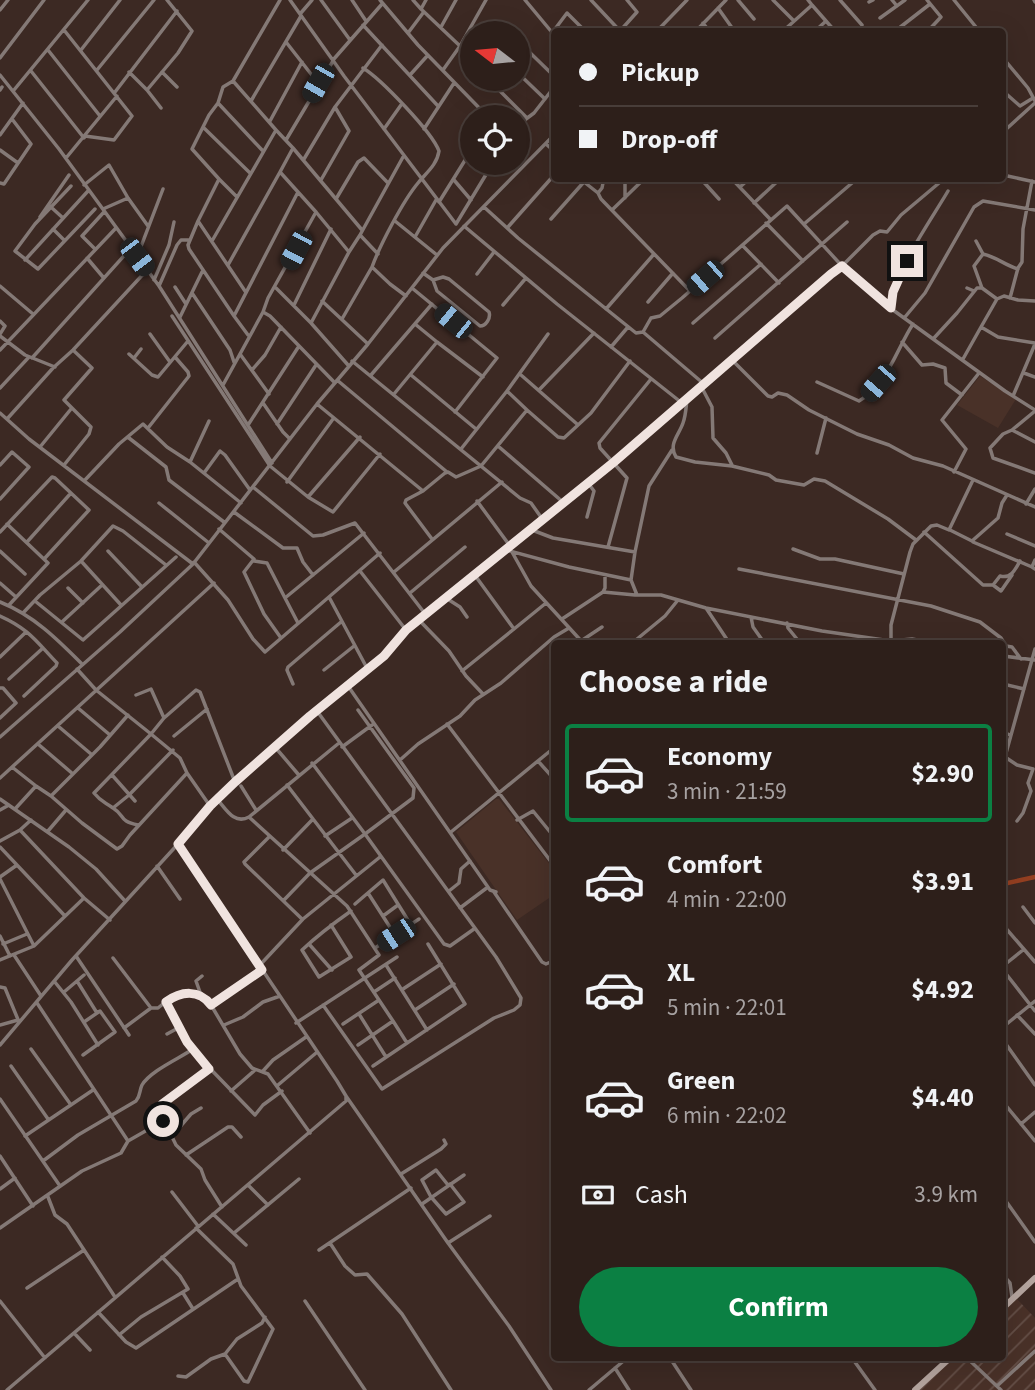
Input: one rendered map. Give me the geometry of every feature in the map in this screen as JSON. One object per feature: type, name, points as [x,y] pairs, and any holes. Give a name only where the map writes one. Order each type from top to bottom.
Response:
[{"type":"main road","points":[[1006,1305],[1035,1279]]},
{"type":"main road","points":[[915,1390],[947,1361]]},
{"type":"street","points":[[0,10],[8,0]]},
{"type":"street","points":[[0,58],[43,0]]},
{"type":"street","points":[[14,90],[88,0]]},
{"type":"street","points":[[81,50],[120,0]]},
{"type":"street","points":[[97,70],[154,0]]},
{"type":"street","points":[[147,90],[191,31],[167,0]]},
{"type":"street","points":[[237,197],[191,149],[218,103],[223,87],[233,81],[280,0]]},
{"type":"street","points":[[290,0],[350,85],[456,224],[682,403]]},
{"type":"street","points":[[251,101],[300,15],[312,0]]},
{"type":"street","points":[[321,0],[350,40]]},
{"type":"street","points":[[352,0],[382,45],[438,106]]},
{"type":"street","points":[[413,0],[460,46],[443,70]]},
{"type":"street","points":[[408,33],[426,0]]},
{"type":"street","points":[[441,27],[456,0]]},
{"type":"street","points":[[474,21],[486,0]]},
{"type":"street","points":[[525,0],[551,30]]},
{"type":"street","points":[[591,0],[618,28]]},
{"type":"street","points":[[624,28],[637,12],[627,0]]},
{"type":"street","points":[[660,27],[687,0]]},
{"type":"street","points":[[699,28],[726,0]]},
{"type":"street","points":[[738,0],[754,19]]},
{"type":"street","points":[[774,0],[794,21]]},
{"type":"street","points":[[808,0],[832,28]]},
{"type":"street","points":[[841,0],[862,25]]},
{"type":"street","points":[[892,0],[897,6]]},
{"type":"street","points":[[880,18],[905,0]]},
{"type":"street","points":[[954,0],[977,28]]},
{"type":"street","points":[[286,140],[333,61],[381,1],[476,105]]},
{"type":"street","points":[[899,28],[929,2],[941,18],[931,28]]},
{"type":"street","points":[[786,28],[812,5]]},
{"type":"street","points":[[718,8],[732,28]]},
{"type":"street","points":[[66,158],[177,11]]},
{"type":"street","points":[[558,28],[567,13],[582,28]]},
{"type":"street","points":[[818,28],[826,21]]},
{"type":"street","points":[[704,23],[707,28]]},
{"type":"street","points":[[31,71],[84,137],[115,139],[132,117],[115,91],[64,30]]},
{"type":"street","points":[[286,42],[318,83]]},
{"type":"street","points":[[303,159],[350,85],[382,45]]},
{"type":"street","points":[[48,50],[100,116]]},
{"type":"street","points":[[530,53],[551,73]]},
{"type":"street","points":[[410,75],[428,55]]},
{"type":"street","points":[[270,121],[302,62]]},
{"type":"street","points":[[1006,62],[1028,88],[1034,101]]},
{"type":"street","points":[[342,319],[395,221],[439,155],[437,146],[424,129],[386,87],[363,68]]},
{"type":"street","points":[[129,72],[161,108]]},
{"type":"street","points":[[162,72],[177,87]]},
{"type":"street","points":[[0,75],[66,158],[159,286],[271,465]]},
{"type":"street","points":[[233,81],[321,180],[377,254]]},
{"type":"street","points":[[424,129],[454,83]]},
{"type":"street","points":[[530,85],[545,99]]},
{"type":"street","points":[[500,91],[514,105]]},
{"type":"street","points":[[530,115],[551,91]]},
{"type":"street","points":[[1006,94],[1020,106],[1034,101]]},
{"type":"street","points":[[1006,129],[1034,101]]},
{"type":"street","points":[[0,135],[23,103]]},
{"type":"street","points":[[218,103],[262,150]]},
{"type":"street","points":[[384,129],[401,105]]},
{"type":"street","points":[[321,180],[349,131],[335,107]]},
{"type":"street","points":[[0,183],[4,184],[31,144],[12,119]]},
{"type":"street","points":[[203,127],[250,173]]},
{"type":"street","points":[[212,241],[262,150],[276,130]]},
{"type":"street","points":[[0,737],[193,563],[437,255],[551,138]]},
{"type":"street","points":[[546,143],[551,148]]},
{"type":"street","points":[[228,265],[293,148]]},
{"type":"street","points":[[0,150],[18,163]]},
{"type":"street","points":[[311,323],[403,156]]},
{"type":"street","points":[[336,199],[358,162],[364,158],[388,183]]},
{"type":"street","points":[[84,185],[109,164],[148,226]]},
{"type":"street","points":[[415,237],[460,168]]},
{"type":"street","points":[[280,172],[349,252]]},
{"type":"street","points":[[69,175],[14,250],[38,269],[94,209]]},
{"type":"street","points":[[456,224],[486,175]]},
{"type":"street","points":[[1006,176],[1033,181],[1023,229],[1022,262],[1010,298]]},
{"type":"street","points":[[219,179],[198,221],[189,249],[248,335]]},
{"type":"street","points":[[453,179],[471,200]]},
{"type":"street","points":[[508,227],[551,179]]},
{"type":"street","points":[[551,219],[580,182]]},
{"type":"street","points":[[583,182],[598,192],[690,291]]},
{"type":"street","points":[[598,192],[603,188],[604,182]]},
{"type":"street","points":[[625,182],[625,198]]},
{"type":"street","points":[[612,210],[641,182]]},
{"type":"street","points":[[704,182],[719,199]]},
{"type":"street","points":[[735,182],[803,261]]},
{"type":"street","points":[[740,187],[746,182]]},
{"type":"street","points":[[754,203],[777,182]]},
{"type":"street","points":[[0,1045],[210,806],[235,782],[384,656],[406,630],[614,462],[842,266],[873,235],[880,231],[887,232],[901,215],[939,182]]},
{"type":"street","points":[[804,224],[852,183]]},
{"type":"street","points":[[35,224],[71,186]]},
{"type":"street","points":[[137,257],[163,189]]},
{"type":"street","points":[[25,260],[89,191]]},
{"type":"street","points":[[234,316],[298,191]]},
{"type":"street","points":[[891,308],[899,275],[948,191]]},
{"type":"street","points":[[95,249],[82,236],[104,211],[128,198]]},
{"type":"street","points":[[905,317],[925,293],[974,207],[983,201],[1035,211]]},
{"type":"street","points":[[483,206],[634,332],[643,332],[703,385],[712,407],[713,438],[726,453],[732,466]]},
{"type":"street","points":[[643,332],[651,318],[660,316],[787,206],[842,266],[891,308],[1035,411],[990,448],[993,458],[1035,473]]},
{"type":"street","points":[[51,207],[63,218]]},
{"type":"street","points":[[223,385],[316,212]]},
{"type":"street","points":[[198,221],[245,291]]},
{"type":"street","points":[[395,221],[437,255]]},
{"type":"street","points":[[154,280],[169,245],[174,222]]},
{"type":"street","points":[[715,338],[847,222]]},
{"type":"street","points":[[0,350],[116,228]]},
{"type":"street","points":[[53,229],[65,241]]},
{"type":"street","points":[[294,305],[331,229]]},
{"type":"street","points":[[159,286],[177,245],[181,240],[190,240]]},
{"type":"street","points":[[976,241],[983,254],[996,257],[1003,264],[1018,269]]},
{"type":"street","points":[[743,246],[779,283]]},
{"type":"street","points":[[0,388],[131,248]]},
{"type":"street","points":[[477,274],[495,253]]},
{"type":"street","points":[[606,309],[654,254]]},
{"type":"street","points":[[983,254],[974,266],[982,288],[997,299]]},
{"type":"street","points":[[87,258],[103,277]]},
{"type":"street","points":[[693,323],[761,264]]},
{"type":"street","points":[[372,267],[406,296]]},
{"type":"street","points":[[7,419],[147,270]]},
{"type":"street","points":[[180,317],[203,271]]},
{"type":"street","points":[[423,273],[433,280],[437,290],[480,326],[490,318],[489,312],[449,279],[443,277],[433,280]]},
{"type":"street","points":[[648,302],[673,274]]},
{"type":"street","points":[[503,305],[526,278]]},
{"type":"street","points":[[0,286],[33,315]]},
{"type":"street","points":[[175,287],[186,304]]},
{"type":"street","points":[[276,288],[348,366]]},
{"type":"street","points":[[412,288],[496,356],[497,360],[455,412]]},
{"type":"street","points":[[967,288],[974,291]]},
{"type":"street","points":[[933,338],[974,291],[982,288]]},
{"type":"street","points":[[192,293],[230,350],[235,364]]},
{"type":"street","points":[[963,359],[997,299],[1004,296],[1035,301]]},
{"type":"street","points":[[323,301],[368,344]]},
{"type":"street","points":[[371,375],[432,304]]},
{"type":"street","points":[[263,312],[336,381],[456,477],[481,466],[527,410]]},
{"type":"street","points":[[172,316],[271,465],[308,498],[333,512],[380,454]]},
{"type":"street","points":[[0,321],[5,326],[0,335],[7,342],[30,357],[54,367]]},
{"type":"street","points":[[415,324],[483,377]]},
{"type":"street","points":[[817,382],[859,401],[866,397],[890,369],[902,342],[914,324]]},
{"type":"street","points":[[252,370],[265,355],[281,327]]},
{"type":"street","points":[[611,346],[628,327]]},
{"type":"street","points":[[981,327],[998,337],[1035,343],[1013,396]]},
{"type":"street","points":[[539,390],[594,333]]},
{"type":"street","points":[[150,334],[170,362]]},
{"type":"street","points":[[461,449],[521,375],[548,334]]},
{"type":"street","points":[[129,354],[155,377],[188,341]]},
{"type":"street","points":[[394,394],[437,342]]},
{"type":"street","points":[[902,342],[922,365],[933,364],[945,368],[946,383],[962,395]]},
{"type":"street","points":[[248,425],[299,346]]},
{"type":"street","points":[[134,358],[141,349]]},
{"type":"street","points":[[64,465],[90,430],[90,425],[64,400],[92,368],[73,350]]},
{"type":"street","points":[[240,355],[269,394]]},
{"type":"street","points":[[148,428],[189,376],[175,356]]},
{"type":"street","points":[[352,361],[520,498],[531,503],[543,520]]},
{"type":"street","points":[[508,391],[561,438],[600,402],[630,361]]},
{"type":"street","points":[[733,361],[768,396],[772,397],[778,393],[787,395],[858,434],[1035,507]]},
{"type":"street","points":[[277,424],[317,364]]},
{"type":"street","points":[[954,472],[966,449],[942,421],[979,373]]},
{"type":"street","points":[[1024,373],[1035,377]]},
{"type":"street","points":[[410,374],[477,429]]},
{"type":"street","points":[[521,375],[577,424]]},
{"type":"street","points":[[608,547],[627,478],[600,448],[599,443],[651,378]]},
{"type":"street","points":[[637,595],[631,580],[649,486],[672,449],[685,418],[687,399]]},
{"type":"street","points":[[263,403],[290,439]]},
{"type":"street","points":[[317,404],[423,491]]},
{"type":"street","points":[[40,447],[71,409]]},
{"type":"street","points":[[0,413],[40,447],[193,563],[214,583],[263,652],[380,553]]},
{"type":"street","points":[[287,482],[334,418]]},
{"type":"street","points":[[817,453],[826,418]]},
{"type":"street","points":[[190,462],[209,421]]},
{"type":"street","points":[[85,481],[119,444],[142,425],[242,503]]},
{"type":"street","points":[[1012,430],[1035,442]]},
{"type":"street","points":[[308,498],[360,437]]},
{"type":"street","points":[[129,438],[166,467],[169,480],[224,522]]},
{"type":"street","points":[[498,446],[564,503]]},
{"type":"street","points":[[672,449],[678,458],[732,466],[769,475],[776,480],[804,485],[814,479],[825,481],[888,519],[916,540]]},
{"type":"street","points":[[204,473],[220,451],[252,488],[311,536],[323,535],[354,523],[426,615]]},
{"type":"street","points":[[0,465],[12,453],[29,467],[0,499]]},
{"type":"street","points":[[432,539],[405,503],[447,472]]},
{"type":"street","points":[[0,532],[52,477],[89,511],[45,558]]},
{"type":"street","points":[[949,530],[973,480]]},
{"type":"street","points":[[394,572],[502,482]]},
{"type":"street","points":[[587,517],[594,491],[588,483]]},
{"type":"street","points":[[1026,504],[1035,489]]},
{"type":"street","points":[[27,542],[71,493]]},
{"type":"street","points":[[972,541],[998,518],[1007,495]]},
{"type":"street","points":[[477,502],[512,552],[531,586],[580,640]]},
{"type":"street","points":[[159,503],[209,543]]},
{"type":"street","points":[[234,512],[283,548],[297,548],[313,575]]},
{"type":"street","points":[[7,524],[45,558],[47,566],[9,605]]},
{"type":"street","points":[[891,640],[891,625],[897,600],[916,540],[934,525],[1033,568],[1035,560]]},
{"type":"street","points":[[23,613],[115,526],[166,565]]},
{"type":"street","points":[[219,529],[254,561],[267,563],[298,624]]},
{"type":"street","points":[[532,530],[553,538],[635,552]]},
{"type":"street","points":[[923,532],[981,584],[993,585],[1000,591],[1020,561]]},
{"type":"street","points":[[285,598],[364,533]]},
{"type":"street","points":[[1007,534],[1035,546]]},
{"type":"street","points":[[410,593],[465,547]]},
{"type":"street","points":[[793,549],[820,559],[835,559],[904,574]]},
{"type":"street","points":[[0,551],[25,574]]},
{"type":"street","points":[[108,551],[142,587]]},
{"type":"street","points":[[512,552],[631,580]]},
{"type":"street","points":[[35,600],[83,640],[176,557]]},
{"type":"street","points":[[81,561],[121,605]]},
{"type":"street","points":[[254,561],[244,572],[264,614],[281,638]]},
{"type":"street","points":[[739,569],[931,606],[980,622],[1002,640]]},
{"type":"street","points":[[360,571],[406,630]]},
{"type":"street","points":[[474,574],[514,629]]},
{"type":"street","points":[[604,590],[605,575]]},
{"type":"street","points":[[993,585],[1000,576],[1012,575]]},
{"type":"street","points":[[0,583],[16,597]]},
{"type":"street","points":[[0,778],[214,583]]},
{"type":"street","points":[[63,621],[102,585]]},
{"type":"street","points":[[68,588],[83,603]]},
{"type":"street","points":[[562,619],[604,590],[661,595],[706,608],[870,640]]},
{"type":"street","points":[[329,597],[368,670]]},
{"type":"street","points":[[446,598],[460,607],[467,617]]},
{"type":"street","points":[[636,640],[678,600]]},
{"type":"street","points":[[0,602],[23,613],[53,635],[82,664]]},
{"type":"street","points":[[462,671],[547,603]]},
{"type":"street","points":[[706,608],[727,640]]},
{"type":"street","points":[[0,616],[27,631],[40,642],[57,664],[24,696]]},
{"type":"street","points":[[751,617],[753,628],[762,640]]},
{"type":"street","points":[[0,625],[7,619]]},
{"type":"street","points":[[419,620],[449,651],[462,671],[483,694]]},
{"type":"street","points":[[293,684],[288,667],[341,622]]},
{"type":"street","points":[[788,623],[788,628],[798,640]]},
{"type":"street","points":[[586,640],[602,626]]},
{"type":"street","points":[[400,760],[418,744],[460,716],[483,694],[569,628]]},
{"type":"street","points":[[0,657],[27,631]]},
{"type":"street","points":[[324,670],[354,646]]},
{"type":"street","points":[[1006,646],[1012,647],[1021,659]]},
{"type":"street","points":[[9,679],[43,648]]},
{"type":"street","points":[[1006,750],[1035,649]]},
{"type":"street","points":[[1006,656],[1033,660]]},
{"type":"street","points":[[77,669],[96,690],[173,750],[210,806]]},
{"type":"street","points":[[1006,685],[1024,689]]},
{"type":"street","points":[[284,900],[310,873],[413,798],[414,788],[348,686]]},
{"type":"street","points":[[0,688],[16,703],[0,718]]},
{"type":"street","points":[[136,695],[151,688],[164,718]]},
{"type":"street","points":[[138,825],[127,823],[93,793],[164,718],[197,690],[235,782]]},
{"type":"street","points":[[78,708],[110,735]]},
{"type":"street","points":[[174,736],[207,709]]},
{"type":"street","points":[[317,710],[496,957],[519,993],[520,1005],[494,1018],[385,1088],[381,1088],[323,1005]]},
{"type":"street","points":[[358,710],[400,760],[542,962],[551,962]]},
{"type":"street","points":[[51,796],[128,715]]},
{"type":"street","points":[[447,724],[551,862]]},
{"type":"street","points":[[58,725],[91,754]]},
{"type":"street","points":[[217,799],[236,820],[241,821],[312,763],[372,725]]},
{"type":"street","points":[[1006,733],[1010,735]]},
{"type":"street","points":[[38,744],[73,774]]},
{"type":"street","points":[[275,747],[299,775]]},
{"type":"street","points":[[113,808],[173,750]]},
{"type":"street","points":[[451,832],[551,750]]},
{"type":"street","points":[[1006,758],[1017,765],[1034,769],[1028,783],[1031,791],[1017,821]]},
{"type":"street","points":[[538,761],[551,776]]},
{"type":"street","points":[[312,763],[444,944],[450,946],[474,929]]},
{"type":"street","points":[[12,767],[116,849],[122,846],[187,773]]},
{"type":"street","points":[[112,775],[135,801]]},
{"type":"street","points":[[287,785],[356,875]]},
{"type":"street","points":[[15,809],[36,786]]},
{"type":"street","points":[[240,786],[256,810]]},
{"type":"street","points":[[0,799],[48,831],[96,869],[126,902]]},
{"type":"street","points":[[0,810],[9,806]]},
{"type":"street","points":[[48,831],[66,810]]},
{"type":"street","points":[[517,820],[533,811],[551,833]]},
{"type":"street","points":[[249,817],[351,911],[379,956],[359,969],[407,1043]]},
{"type":"street","points":[[283,850],[313,818]]},
{"type":"street","points":[[326,836],[352,818]]},
{"type":"street","points":[[0,841],[20,830],[31,820]]},
{"type":"street","points":[[20,830],[85,898],[110,920]]},
{"type":"street","points":[[269,837],[244,862],[303,919]]},
{"type":"street","points":[[178,844],[296,1023],[551,1390]]},
{"type":"street","points":[[0,847],[65,915]]},
{"type":"street","points":[[211,1005],[261,968],[303,919],[380,857]]},
{"type":"street","points":[[449,891],[459,883],[461,869],[471,861]]},
{"type":"street","points":[[17,865],[0,878],[34,946]]},
{"type":"street","points":[[157,866],[180,899]]},
{"type":"street","points":[[355,904],[383,880],[411,925]]},
{"type":"street","points":[[460,908],[488,887]]},
{"type":"street","points":[[368,893],[396,935]]},
{"type":"street","points":[[0,960],[34,946],[85,898]]},
{"type":"street","points":[[383,916],[398,905]]},
{"type":"street","points":[[1023,907],[1035,923]]},
{"type":"street","points":[[331,925],[351,955],[350,959],[322,977],[317,976],[302,952],[331,925],[351,911]]},
{"type":"street","points":[[374,948],[419,919]]},
{"type":"street","points":[[1006,928],[1035,962]]},
{"type":"street","points":[[4,944],[27,934]]},
{"type":"street","points":[[0,936],[41,996]]},
{"type":"street","points":[[309,944],[332,970]]},
{"type":"street","points":[[373,1066],[465,1004],[428,944]]},
{"type":"street","points":[[1006,965],[1024,949]]},
{"type":"street","points":[[76,956],[129,1035]]},
{"type":"street","points":[[296,1023],[397,957]]},
{"type":"street","points":[[113,958],[151,1008]]},
{"type":"street","points":[[403,989],[441,964]]},
{"type":"street","points":[[386,965],[427,1030]]},
{"type":"street","points":[[1006,972],[1035,1011]]},
{"type":"street","points":[[64,992],[84,975]]},
{"type":"street","points":[[202,976],[196,981],[201,995],[211,1005],[240,1054],[255,1070]]},
{"type":"street","points":[[374,992],[395,978]]},
{"type":"street","points":[[54,981],[64,992],[97,1045]]},
{"type":"street","points":[[77,981],[97,1013]]},
{"type":"street","points":[[415,1010],[454,984]]},
{"type":"street","points":[[0,987],[5,988],[19,1021]]},
{"type":"street","points":[[124,1028],[151,1008],[156,1009],[183,994],[201,995]]},
{"type":"street","points":[[224,1026],[243,1017],[263,1002],[280,996]]},
{"type":"street","points":[[343,1024],[379,1000]]},
{"type":"street","points":[[1006,1024],[1035,1001]]},
{"type":"street","points":[[36,1002],[128,1141]]},
{"type":"street","points":[[166,1002],[193,1049],[255,1115],[263,1105],[282,1091]]},
{"type":"street","points":[[83,1055],[115,1032],[100,1011],[84,1022]]},
{"type":"street","points":[[359,1014],[387,1057]]},
{"type":"street","points":[[1017,1015],[1035,1034]]},
{"type":"street","points":[[0,1025],[19,1021]]},
{"type":"street","points":[[358,1045],[393,1021]]},
{"type":"street","points":[[167,1034],[180,1027]]},
{"type":"street","points":[[231,1091],[255,1070],[263,1070],[306,1037]]},
{"type":"street","points":[[1006,1044],[1035,1085]]},
{"type":"street","points":[[32,1049],[71,1105]]},
{"type":"street","points":[[43,1161],[78,1135],[136,1101],[141,1095],[143,1084],[158,1069],[193,1049]]},
{"type":"street","points":[[278,1085],[317,1052]]},
{"type":"street","points":[[11,1066],[48,1119]]},
{"type":"street","points":[[209,1069],[156,1109],[176,1145],[201,1169],[222,1206]]},
{"type":"street","points":[[263,1070],[278,1085],[310,1133]]},
{"type":"street","points":[[25,1136],[93,1089]]},
{"type":"street","points":[[7,1390],[344,1104],[346,1096]]},
{"type":"street","points":[[0,1099],[61,1186]]},
{"type":"street","points":[[1006,1106],[1035,1141]]},
{"type":"street","points":[[172,1136],[191,1114],[201,1108]]},
{"type":"street","points":[[1021,1124],[1035,1112]]},
{"type":"street","points":[[155,1125],[161,1114]]},
{"type":"street","points":[[0,1228],[82,1171],[121,1153],[128,1141],[163,1121]]},
{"type":"street","points":[[186,1155],[228,1127],[232,1126],[241,1137]]},
{"type":"street","points":[[401,1174],[441,1149],[446,1144],[444,1140]]},
{"type":"street","points":[[0,1156],[33,1206]]},
{"type":"street","points":[[435,1170],[449,1185],[463,1204],[446,1214],[422,1180],[435,1170]]},
{"type":"street","points":[[422,1204],[464,1175]]},
{"type":"street","points":[[0,1189],[15,1178]]},
{"type":"street","points":[[234,1233],[299,1179]]},
{"type":"street","points":[[248,1185],[268,1205]]},
{"type":"street","points":[[319,1250],[411,1188]]},
{"type":"street","points":[[172,1192],[197,1227],[233,1264],[241,1286],[273,1326],[273,1332],[249,1381],[244,1381],[225,1354]]},
{"type":"street","points":[[48,1197],[55,1215],[67,1224],[115,1297]]},
{"type":"street","points":[[1006,1201],[1035,1241]]},
{"type":"street","points":[[213,1214],[246,1245]]},
{"type":"street","points":[[448,1243],[490,1216]]},
{"type":"street","points":[[330,1243],[345,1266],[355,1275],[367,1275],[391,1300],[451,1390]]},
{"type":"street","points":[[27,1288],[84,1250]]},
{"type":"street","points":[[119,1335],[141,1317],[183,1293],[188,1287],[162,1257]]},
{"type":"street","points":[[1006,1278],[1010,1283],[1013,1299]]},
{"type":"street","points":[[98,1312],[119,1335],[136,1348],[238,1279]]},
{"type":"street","points":[[183,1293],[194,1309]]},
{"type":"street","points":[[0,1301],[45,1358]]},
{"type":"street","points":[[305,1301],[365,1390]]},
{"type":"street","points":[[178,1376],[186,1377],[204,1363],[225,1354],[237,1339],[265,1317]]},
{"type":"street","points":[[74,1333],[90,1350]]},
{"type":"street","points":[[970,1361],[999,1388],[1035,1351]]},
{"type":"street","points":[[589,1390],[623,1361]]},
{"type":"street","points":[[672,1361],[691,1390]]},
{"type":"street","points":[[854,1361],[875,1390]]},
{"type":"street","points":[[615,1368],[629,1390]]},
{"type":"shaded area","points":[[980,376],[1016,399],[998,428],[957,405]]},
{"type":"shaded area","points":[[499,799],[551,866],[551,897],[517,920],[456,832]]},
{"type":"shaded area","points":[[1017,1299],[1035,1318],[1035,1390],[918,1390],[950,1361],[1006,1361],[1006,1308]]},
{"type":"waterway","points":[[1006,883],[1035,877]]},
{"type":"route","points":[[163,1121],[162,1104],[209,1069],[187,1042],[166,1002],[183,994],[194,993],[208,1000],[211,1005],[262,970],[178,844],[210,806],[260,759],[384,656],[406,630],[614,462],[831,274],[842,266],[891,308],[893,292],[907,261]]}]
